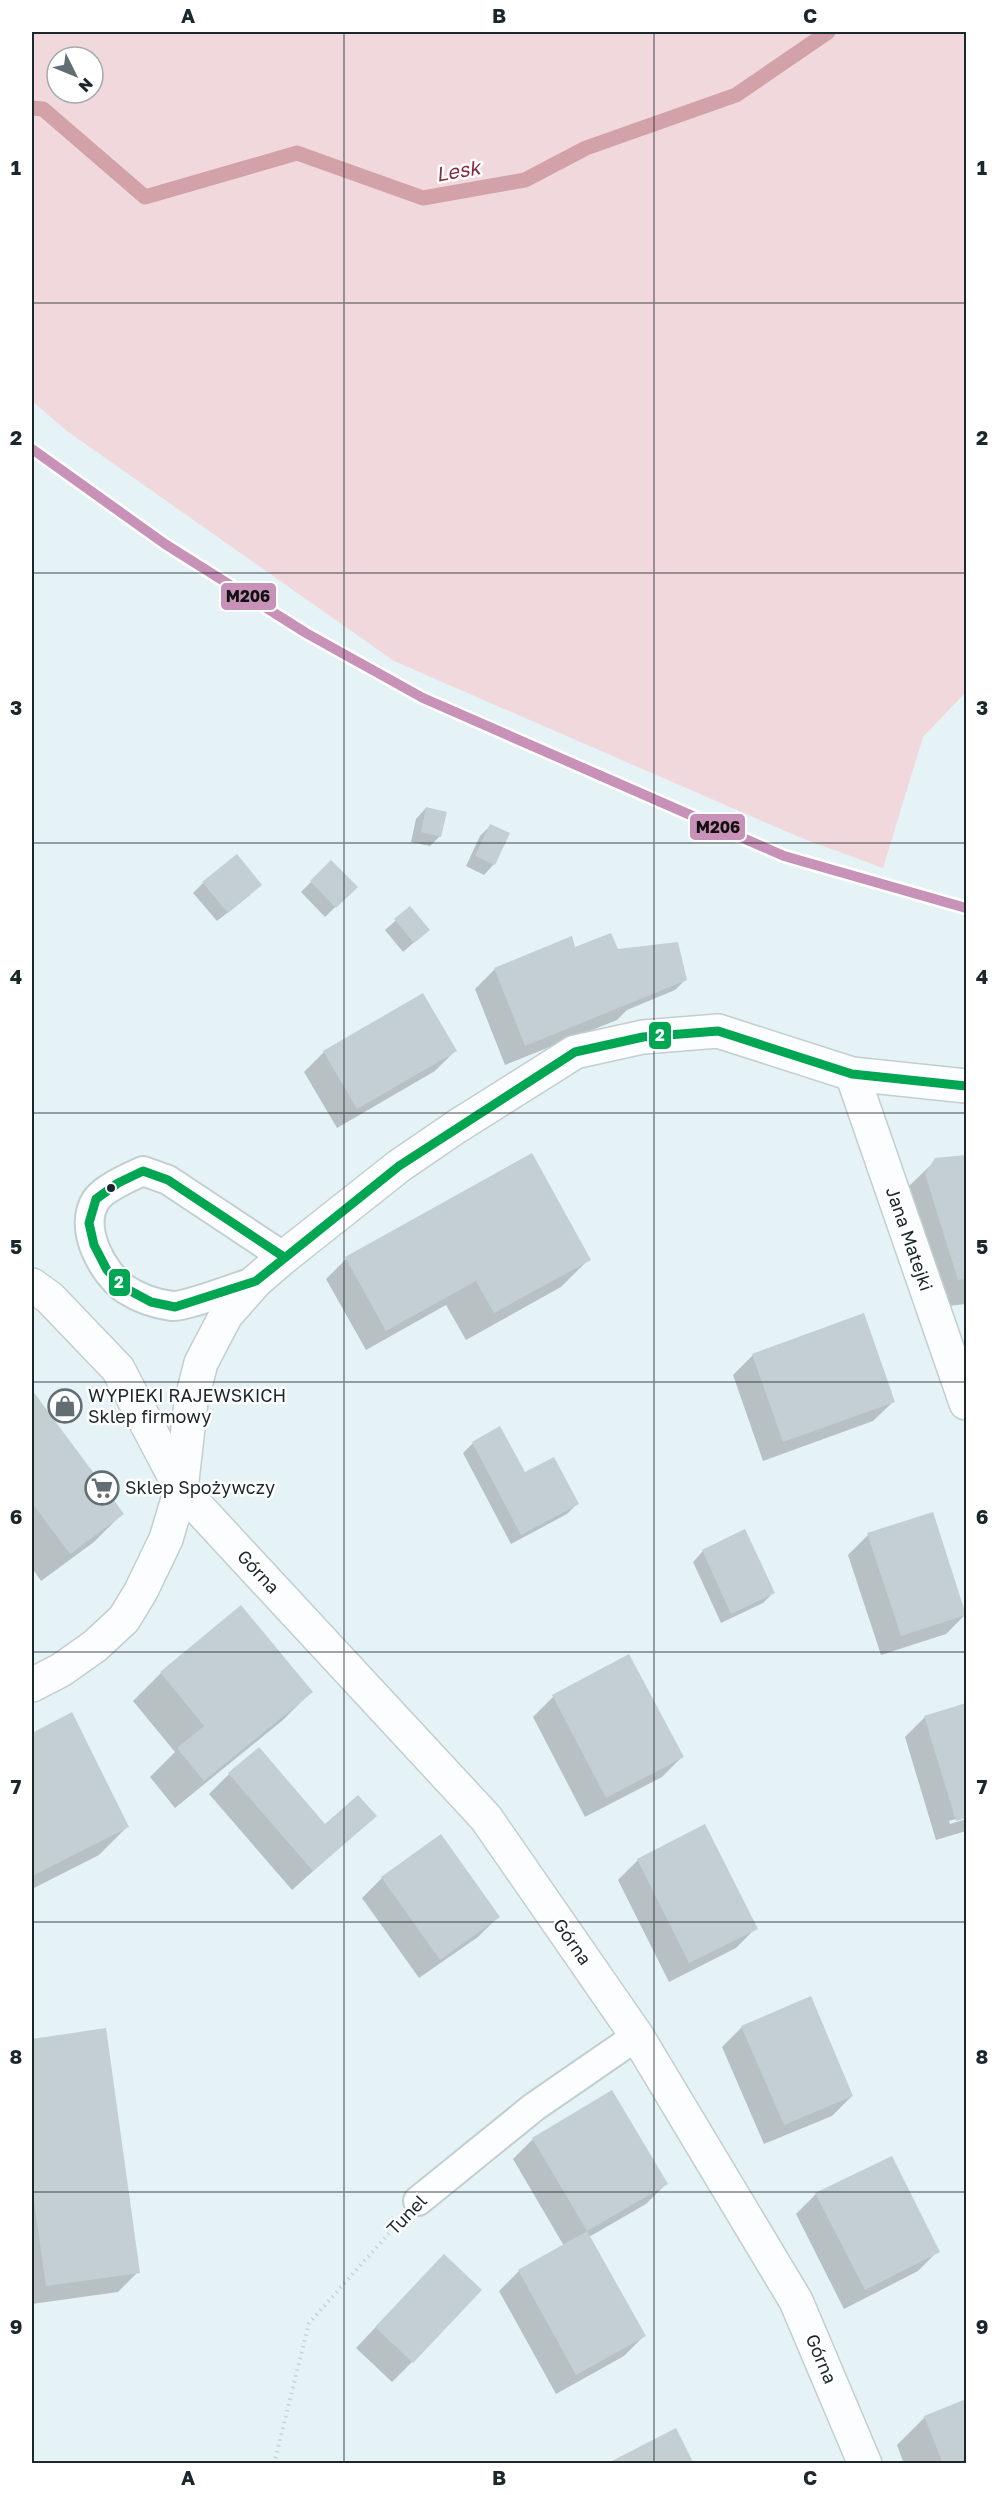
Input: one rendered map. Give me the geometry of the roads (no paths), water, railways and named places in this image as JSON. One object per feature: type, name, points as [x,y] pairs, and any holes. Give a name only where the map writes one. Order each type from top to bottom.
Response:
[{"type":"street","points":[[32,1685],[62,1670],[95,1646],[123,1619],[141,1591],[166,1539],[181,1489],[191,1402],[201,1363],[226,1315],[256,1281],[284,1257],[399,1166],[456,1127],[574,1052],[643,1037],[718,1031],[852,1074],[966,1086]]},
{"type":"street","name":"Jana Matejki","points":[[852,1074],[966,1403]]},
{"type":"street","name":"Górna","points":[[32,1286],[50,1298],[118,1369],[181,1489],[486,1818],[636,2036],[796,2301],[865,2463]]},
{"type":"lane","points":[[256,1281],[175,1306],[151,1302],[125,1288],[107,1270],[94,1245],[89,1223],[96,1199],[118,1183],[143,1171],[168,1180],[284,1257]]},
{"type":"lane","name":"Tunel","points":[[418,2201],[534,2107],[636,2036]]},
{"type":"waterway","name":"Lesk","points":[[32,108],[43,109],[145,197],[297,153],[423,198],[525,180],[586,148],[736,95],[828,32]]},
{"type":"place","name":"WYPIEKI RAJEWSKICH Sklep firmowy","points":[[65,1406]]},
{"type":"place","name":"Sklep Spożywczy","points":[[102,1488]]}]
